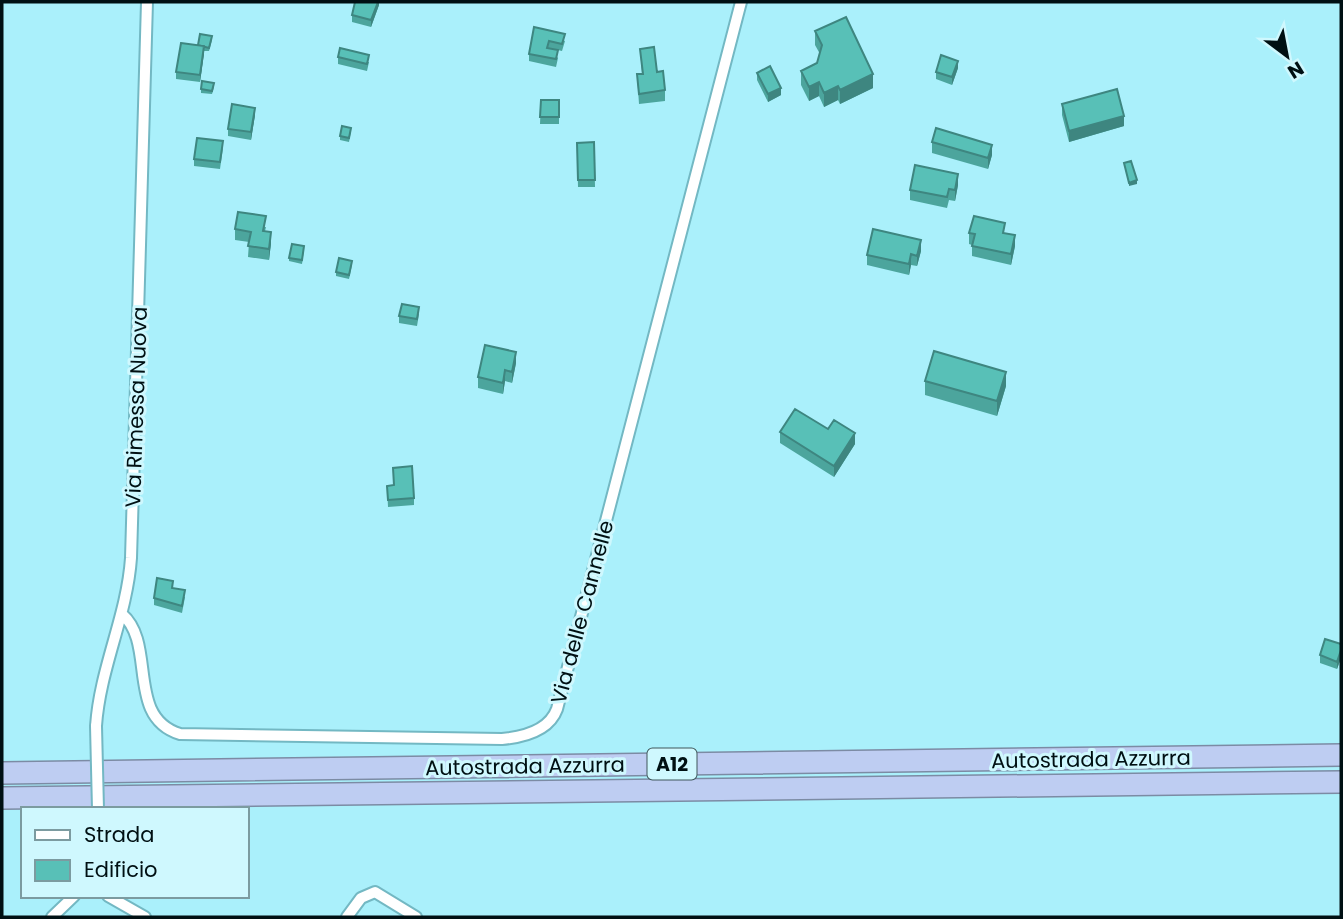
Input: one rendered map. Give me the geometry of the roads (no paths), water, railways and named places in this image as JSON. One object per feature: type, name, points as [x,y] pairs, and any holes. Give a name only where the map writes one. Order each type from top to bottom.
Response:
[{"type":"highway","name":"Autostrada Azzurra","points":[[2,773],[1341,755]]},
{"type":"highway","name":"Autostrada Azzurra","points":[[2,798],[1341,782]]},
{"type":"street","name":"Via Rimessa Nuova","points":[[99,807],[96,726],[101,685],[122,614],[131,558],[147,2]]},
{"type":"street","name":"Via delle Cannelle","points":[[122,614],[129,621],[135,637],[149,704],[163,725],[180,734],[502,739],[534,732],[550,722],[560,696],[741,2]]},
{"type":"street","points":[[347,917],[359,901],[375,892],[416,917]]},
{"type":"street","points":[[52,917],[72,898]]},
{"type":"street","points":[[112,898],[145,917]]}]
